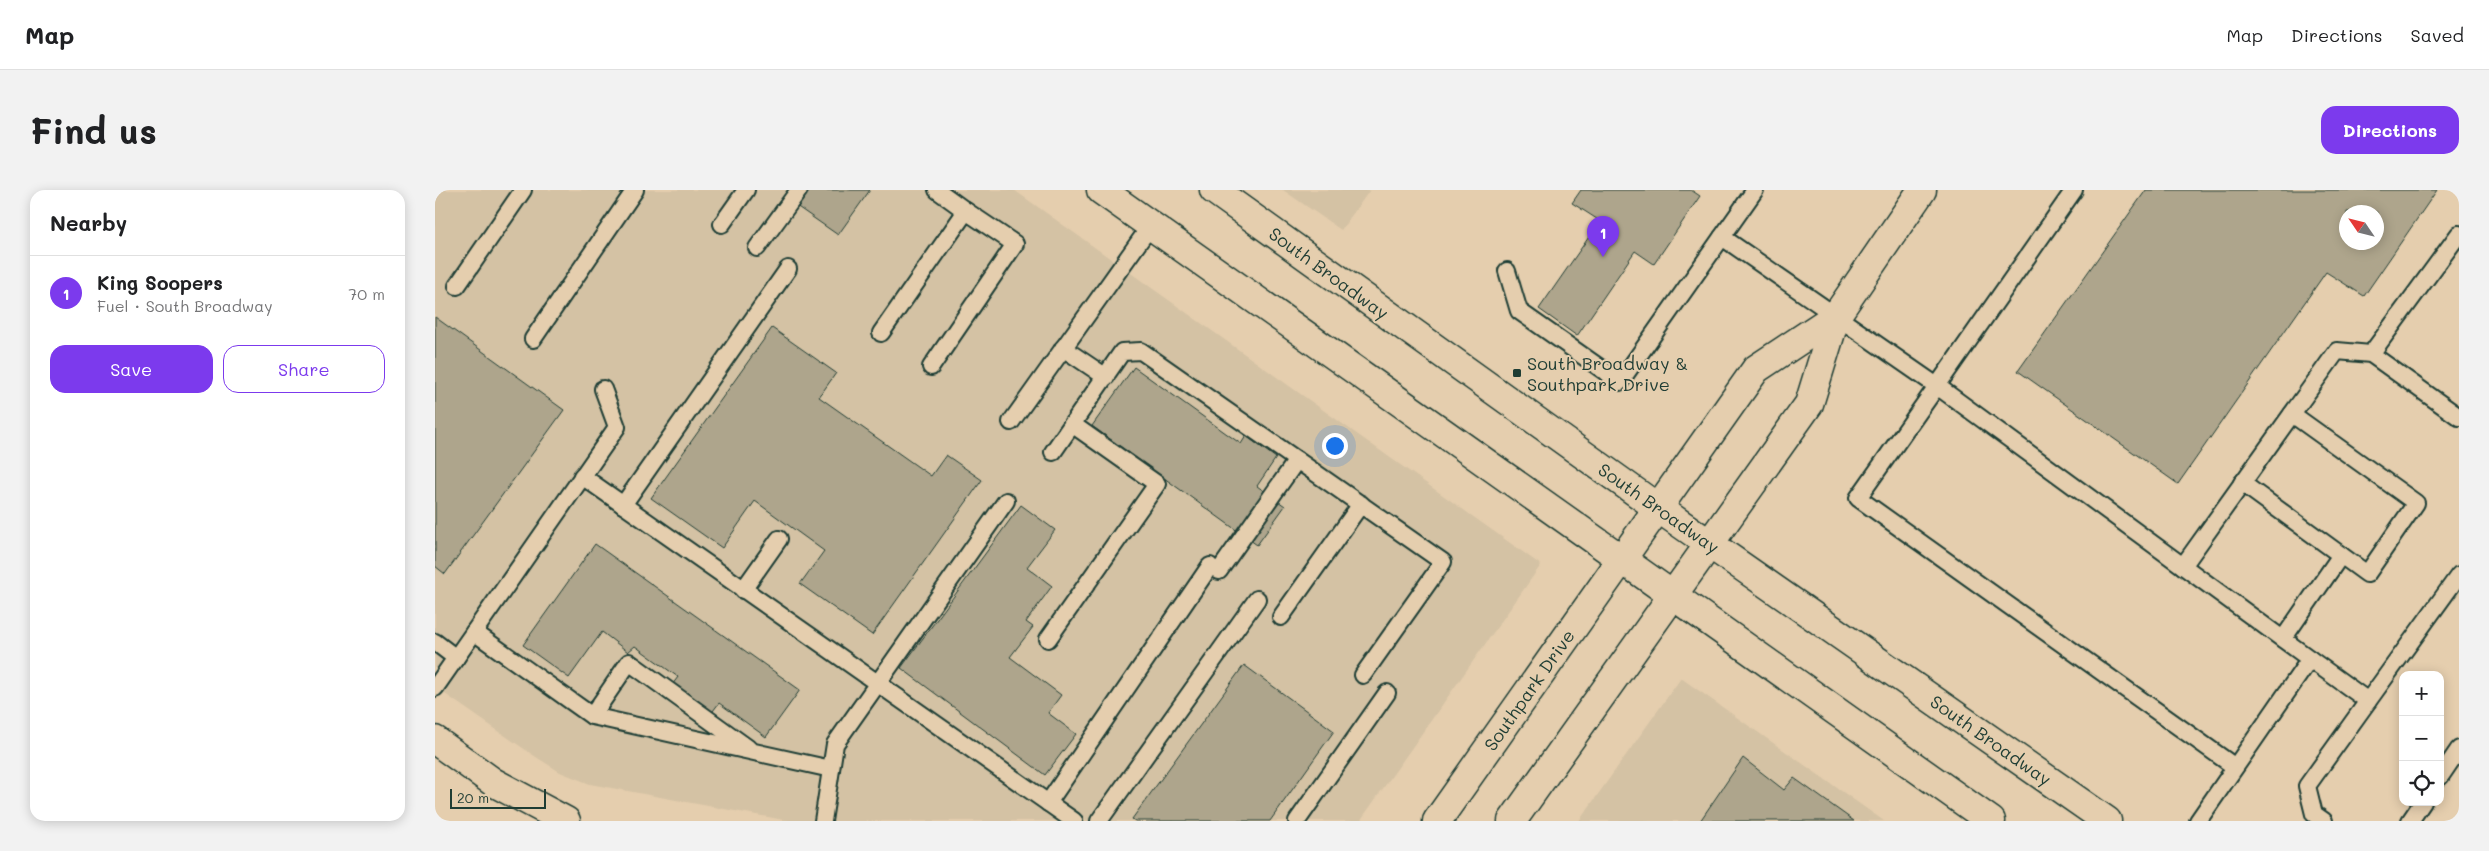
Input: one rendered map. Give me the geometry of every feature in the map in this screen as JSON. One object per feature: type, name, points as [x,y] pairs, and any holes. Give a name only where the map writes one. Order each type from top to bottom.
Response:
[{"type":"main road","points":[[1101,190],[1991,821]]},
{"type":"main road","name":"South Broadway","points":[[1214,190],[1658,508],[2107,821]]},
{"type":"main road","points":[[1512,821],[1809,404],[1836,316],[1922,190]]},
{"type":"main road","name":"Southpark Drive","points":[[1437,821],[1756,369],[1836,316]]},
{"type":"main road","points":[[435,740],[493,782],[566,821]]},
{"type":"lane","points":[[457,286],[523,190]]},
{"type":"lane","points":[[533,339],[635,190]]},
{"type":"lane","points":[[722,224],[746,190]]},
{"type":"lane","points":[[757,248],[799,190]]},
{"type":"lane","points":[[931,367],[1015,244],[937,190]]},
{"type":"lane","points":[[1507,271],[1519,312],[1620,382],[1755,190]]},
{"type":"lane","points":[[2075,190],[1858,498],[2235,767]]},
{"type":"lane","points":[[881,333],[966,211]]},
{"type":"lane","points":[[1011,422],[1151,225]]},
{"type":"lane","points":[[2371,354],[2459,234]]},
{"type":"lane","points":[[1722,237],[1937,386],[2368,702]]},
{"type":"lane","points":[[623,505],[788,269]]},
{"type":"lane","points":[[1063,348],[1105,377]]},
{"type":"lane","points":[[1053,452],[1122,352],[1141,351],[1443,562],[1363,676]]},
{"type":"lane","points":[[2183,566],[2337,351],[2371,354],[2459,417]]},
{"type":"lane","points":[[435,688],[617,427],[603,389]]},
{"type":"lane","points":[[2243,483],[2367,574],[2416,503],[2292,414]]},
{"type":"lane","points":[[1048,639],[1157,484],[1072,424]]},
{"type":"lane","points":[[1047,803],[1214,569],[1297,460]]},
{"type":"lane","points":[[582,476],[1073,821]]},
{"type":"lane","points":[[823,821],[835,744],[1005,501]]},
{"type":"lane","points":[[1281,617],[1361,504]]},
{"type":"lane","points":[[743,590],[779,539]]},
{"type":"lane","points":[[2283,639],[2341,555]]},
{"type":"lane","points":[[2324,821],[2314,814],[2307,786],[2459,576]]},
{"type":"lane","points":[[1099,821],[1257,599]]},
{"type":"lane","points":[[474,632],[592,716],[831,770]]},
{"type":"lane","points":[[435,642],[456,658]]},
{"type":"lane","points":[[2198,821],[2310,659]]},
{"type":"lane","points":[[592,716],[629,662],[753,752]]},
{"type":"lane","points":[[1297,821],[1387,693]]},
{"type":"lane","points":[[2444,771],[2459,749]]},
{"type":"lane","points":[[2410,821],[2420,806]]},
{"type":"shaded area","points":[[435,190],[1014,190],[1541,565],[1360,821],[789,821],[590,784],[560,772],[435,687]]},
{"type":"shaded area","points":[[1283,190],[1370,190],[1341,230]]},
{"type":"shaded area","points":[[1681,678],[1884,821],[1579,821]]},
{"type":"building","points":[[802,190],[870,190],[838,235],[792,203]]},
{"type":"building","points":[[1581,190],[1691,190],[1700,196],[1654,264],[1635,251],[1577,336],[1539,309],[1600,221],[1572,203]]},
{"type":"building","points":[[2146,190],[2437,190],[2364,296],[2326,272],[2178,484],[2018,371]]},
{"type":"building","points":[[435,317],[564,410],[445,574],[435,566]]},
{"type":"building","points":[[772,328],[836,373],[819,397],[931,476],[946,455],[982,480],[872,635],[800,584],[824,551],[755,501],[722,548],[651,498]]},
{"type":"building","points":[[1134,367],[1241,444],[1246,436],[1276,458],[1257,486],[1285,506],[1257,545],[1092,426]]},
{"type":"building","points":[[1021,505],[1055,530],[1027,567],[1052,586],[1026,622],[1033,627],[1010,657],[1061,695],[1048,713],[1076,734],[1045,775],[901,668]]},
{"type":"building","points":[[595,544],[800,690],[766,737],[719,703],[710,715],[672,685],[678,677],[635,646],[628,652],[602,632],[569,678],[523,645]]},
{"type":"building","points":[[1244,665],[1334,731],[1270,821],[1135,821],[1132,819]]},
{"type":"building","points":[[1743,758],[1784,790],[1794,778],[1854,821],[1700,821]]},
{"type":"place","name":"King Soopers","points":[[1603,257]]},
{"type":"place","name":"South Broadway & Southpark Drive","points":[[1517,373]]}]
